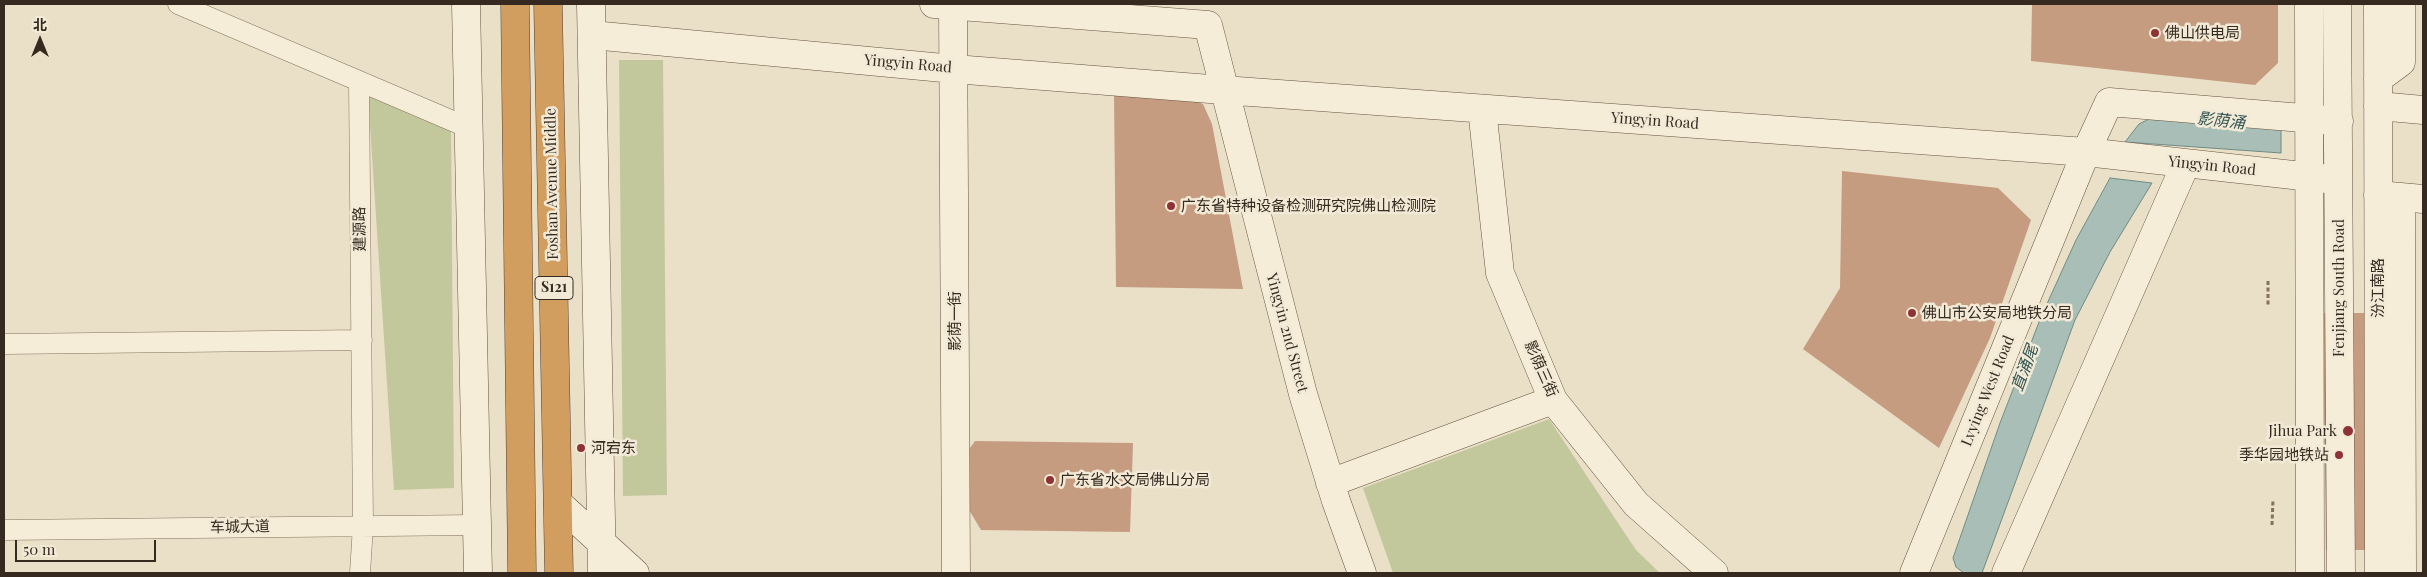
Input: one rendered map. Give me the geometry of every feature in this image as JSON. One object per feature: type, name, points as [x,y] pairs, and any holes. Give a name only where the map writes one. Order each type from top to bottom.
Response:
[{"type":"highway","name":"S121","points":[[515,4],[522,573]]},
{"type":"highway","name":"Foshan Avenue Middle","points":[[548,4],[559,573]]},
{"type":"street","points":[[178,4],[469,128]]},
{"type":"street","points":[[466,4],[478,573]]},
{"type":"street","points":[[591,4],[602,573]]},
{"type":"street","points":[[947,4],[1208,25],[1223,90]]},
{"type":"street","name":"影荫一街","points":[[947,4],[954,69],[956,573]]},
{"type":"street","points":[[2309,4],[2310,573]]},
{"type":"street","name":"Fenjiang South Road","points":[[2337,4],[2341,573]]},
{"type":"street","name":"汾江南路","points":[[2378,4],[2378,573]]},
{"type":"street","points":[[2378,79],[2401,62],[2400,4]]},
{"type":"street","name":"Yingyin Road","points":[[592,35],[954,69],[2086,152],[2309,177],[2338,176]]},
{"type":"street","name":"建源路","points":[[359,81],[363,526],[360,573]]},
{"type":"street","name":"Yingyin 2nd Street","points":[[1223,90],[1303,394],[1330,484],[1362,573]]},
{"type":"street","points":[[2086,152],[2109,102],[2309,118],[2338,123]]},
{"type":"street","name":"影荫三街","points":[[1482,109],[1500,273],[1553,400],[1636,504],[1714,573]]},
{"type":"street","points":[[2378,112],[2423,110]]},
{"type":"street","name":"Lvying West Road","points":[[1914,573],[2086,152]]},
{"type":"street","points":[[2006,573],[2186,163]]},
{"type":"street","points":[[2378,188],[2423,199]]},
{"type":"street","points":[[2378,188],[2401,214],[2402,573]]},
{"type":"street","points":[[4,344],[362,340]]},
{"type":"street","points":[[1330,484],[1553,400]]},
{"type":"street","points":[[558,503],[635,573]]},
{"type":"street","name":"车城大道","points":[[4,530],[477,524]]},
{"type":"path","points":[[2268,282],[2268,305]]},
{"type":"path","points":[[2272,524],[2273,499]]},
{"type":"green space","points":[[619,60],[663,60],[667,495],[623,496]]},
{"type":"green space","points":[[368,95],[451,129],[454,488],[394,490]]},
{"type":"green space","points":[[1549,419],[1636,550],[1660,573],[1393,573],[1363,488]]},
{"type":"water","points":[[2149,119],[2281,129],[2281,153],[2125,142],[2139,124]]},
{"type":"water","name":"直涌尾","points":[[2110,178],[2152,183],[2110,252],[2075,320],[1982,573],[1964,573],[1956,567],[1953,558],[2000,423],[2041,317],[2076,240]]},
{"type":"building","name":"佛山供电局","points":[[2032,4],[2278,4],[2278,63],[2255,85],[2031,61]]},
{"type":"building","name":"广东省特种设备检测研究院佛山检测院","points":[[1114,93],[1191,99],[1203,104],[1212,124],[1243,289],[1116,287]]},
{"type":"building","name":"佛山市公安局地铁分局","points":[[1842,171],[1998,188],[2031,220],[1990,338],[1939,448],[1803,349],[1840,288]]},
{"type":"building","name":"Jihua Park","points":[[2323,313],[2370,313],[2372,550],[2326,550]]},
{"type":"building","name":"广东省水文局佛山分局","points":[[975,441],[1133,443],[1130,532],[981,530],[968,508],[967,452]]},
{"type":"place","name":"佛山供电局","points":[[2155,33]]},
{"type":"place","name":"广东省特种设备检测研究院佛山检测院","points":[[1171,206]]},
{"type":"place","name":"佛山市公安局地铁分局","points":[[1912,313]]},
{"type":"place","name":"Jihua Park","points":[[2348,431]]},
{"type":"place","name":"河宕东","points":[[581,448]]},
{"type":"place","name":"季华园地铁站","points":[[2339,455]]},
{"type":"place","name":"广东省水文局佛山分局","points":[[1050,480]]},
{"type":"water label","name":"影荫涌","points":[[2221,121]]}]
